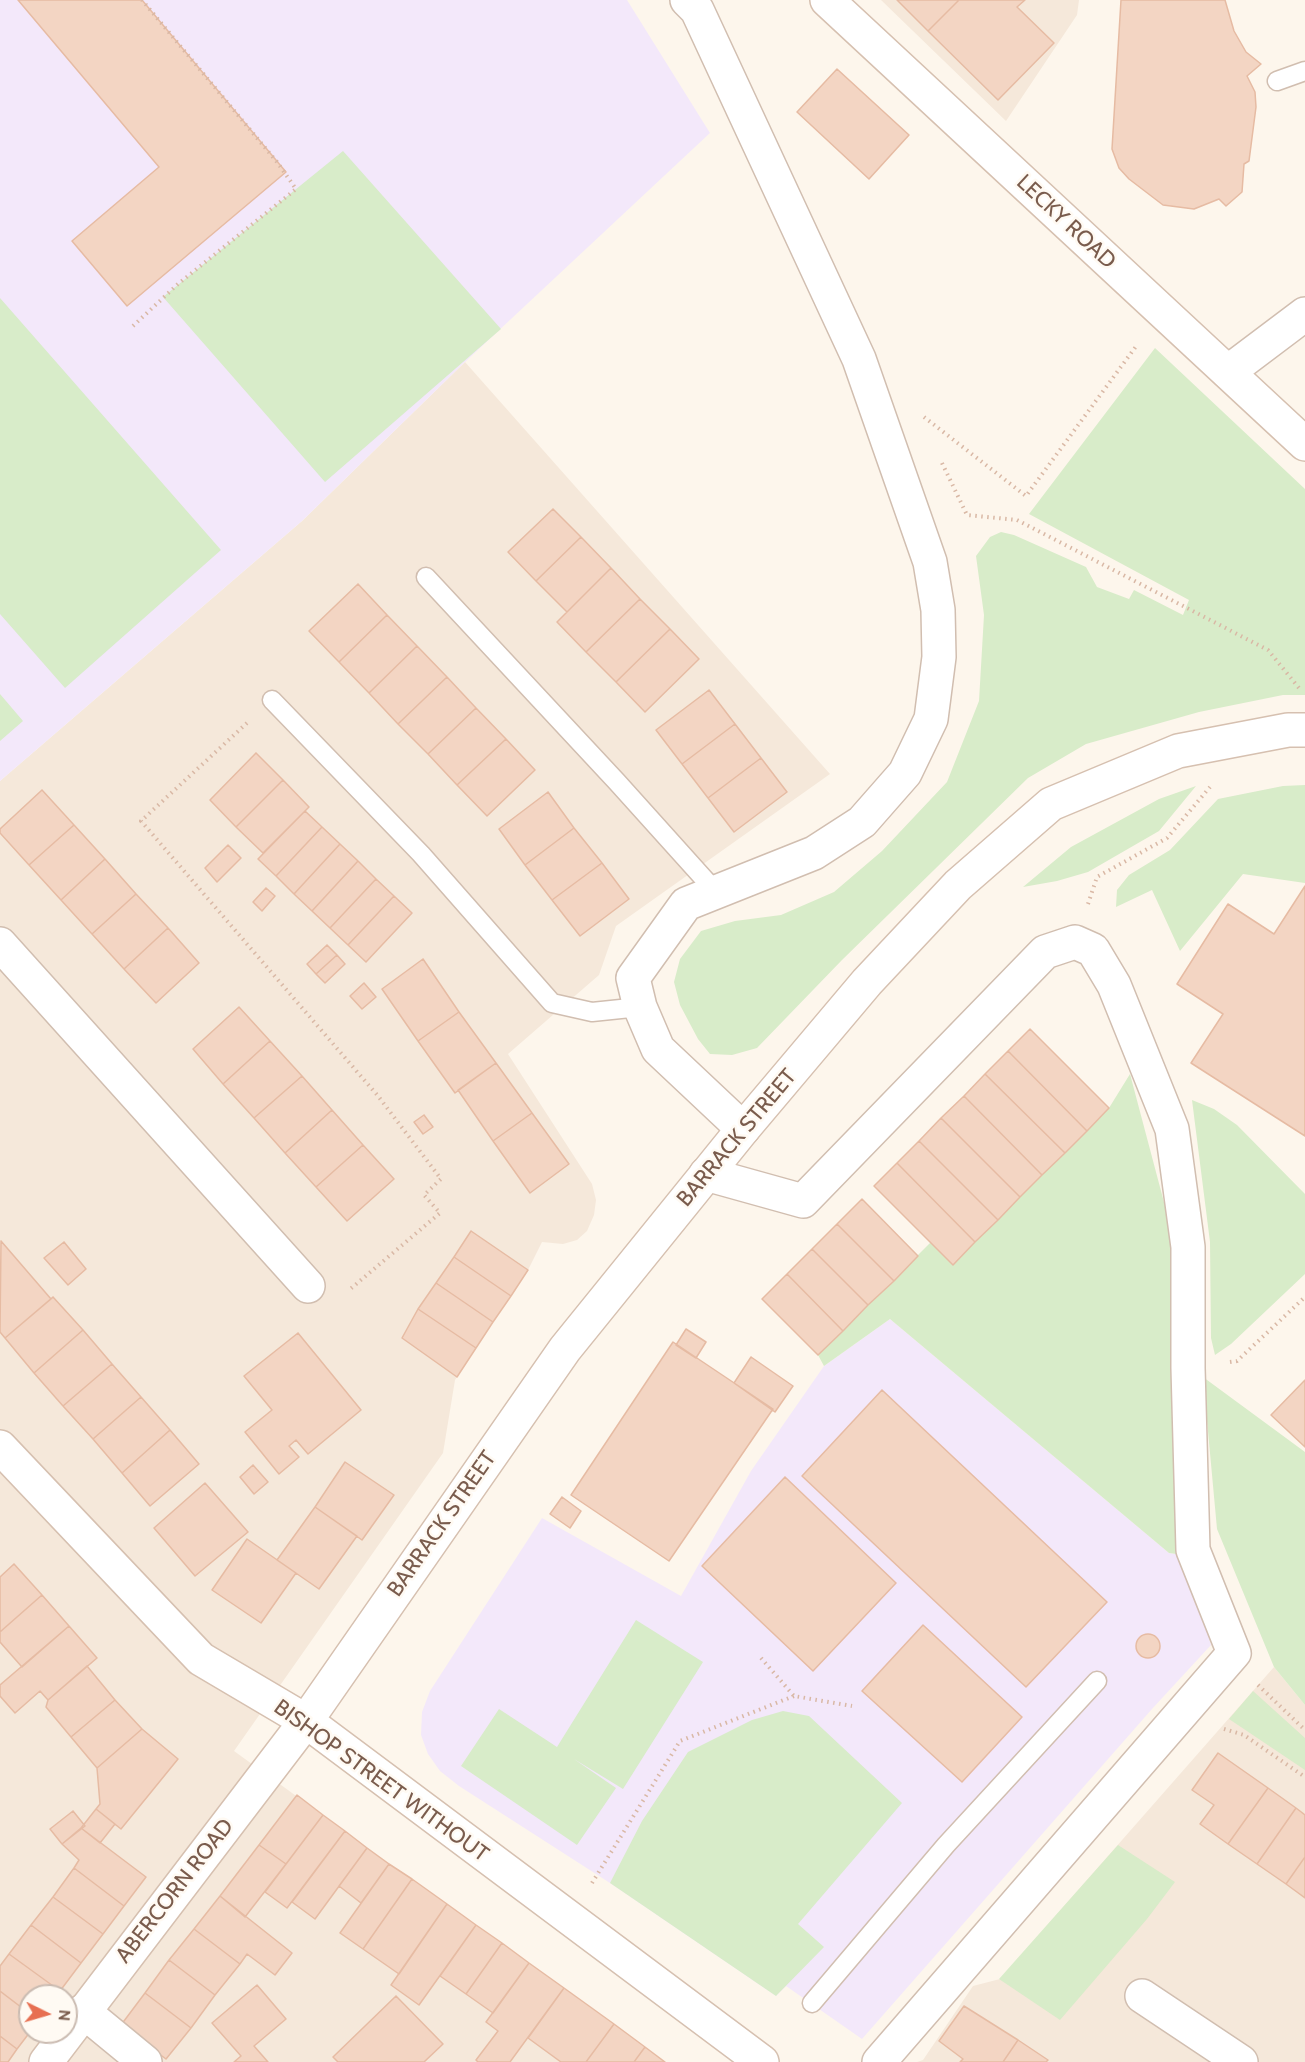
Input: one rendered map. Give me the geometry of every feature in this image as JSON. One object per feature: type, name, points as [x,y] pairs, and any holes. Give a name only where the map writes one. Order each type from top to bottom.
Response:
[{"type":"street","points":[[687,0],[697,10],[859,358],[930,562],[938,610],[939,657],[931,719],[905,773],[862,822],[814,853],[686,904],[633,978],[640,1007],[658,1048],[743,1129]]},
{"type":"street","name":"LECKY ROAD","points":[[827,0],[1305,444]]},
{"type":"street","points":[[1228,372],[1305,314]]},
{"type":"street","name":"BARRACK STREET","points":[[306,1721],[565,1349],[743,1129],[867,982],[958,885],[1051,804],[1178,751],[1288,730],[1305,730]]},
{"type":"street","points":[[706,1174],[802,1201],[1045,952],[1075,942],[1093,950],[1114,985],[1172,1129],[1188,1247],[1188,1368],[1193,1550],[1234,1653],[879,2062]]},
{"type":"street","points":[[0,944],[308,1286]]},
{"type":"street","name":"BISHOP STREET WITHOUT","points":[[2,1454],[201,1659],[306,1721],[762,2062]]},
{"type":"street","name":"ABERCORN ROAD","points":[[46,2062],[306,1721]]},
{"type":"street","points":[[1142,1996],[1241,2062]]},
{"type":"street","points":[[83,2011],[145,2062]]},
{"type":"lane","points":[[1277,81],[1305,71]]},
{"type":"lane","points":[[426,577],[716,892]]},
{"type":"lane","points":[[272,700],[421,854],[552,1003],[592,1012],[640,1007]]},
{"type":"lane","points":[[812,2003],[946,1845],[1097,1681]]},
{"type":"path","points":[[133,326],[178,284],[296,189],[277,162],[142,0]]},
{"type":"path","points":[[923,423],[918,413],[954,438],[1026,496],[1162,311]]},
{"type":"path","points":[[938,454],[967,515],[1017,520],[1268,650],[1305,695]]},
{"type":"path","points":[[272,700],[141,821],[378,1096],[441,1179],[424,1195],[440,1213],[329,1307],[308,1286]]},
{"type":"path","points":[[1075,942],[1097,877],[1167,838],[1212,784]]},
{"type":"path","points":[[1237,1361],[1305,1297]]},
{"type":"path","points":[[761,1658],[795,1696]]},
{"type":"path","points":[[1228,1659],[1305,1730]]},
{"type":"path","points":[[570,1920],[680,1741],[795,1696],[852,1706]]},
{"type":"path","points":[[1188,1707],[1221,1728],[1244,1735],[1305,1777]]},
{"type":"shaded area","points":[[0,0],[627,0],[710,133],[465,362],[302,521],[0,781]]},
{"type":"shaded area","points":[[881,0],[1079,0],[1077,15],[1006,121]]},
{"type":"shaded area","points":[[465,362],[830,774],[616,926],[599,975],[508,1054],[592,1184],[596,1200],[594,1215],[587,1231],[577,1240],[563,1244],[542,1242],[528,1270],[455,1380],[443,1453],[234,1751],[664,2062],[0,2062],[0,781],[302,521]]},
{"type":"shaded area","points":[[890,1319],[1169,1553],[1184,1555],[1211,1645],[862,2039],[786,1986],[776,1996],[610,1883],[459,1786],[440,1771],[428,1754],[421,1735],[422,1712],[430,1691],[542,1518],[681,1596],[751,1471],[824,1366]]},
{"type":"shaded area","points":[[1274,1667],[1305,1705],[1305,2062],[917,2062],[923,2060],[973,1986],[1000,1979]]},
{"type":"green space","points":[[343,151],[501,329],[325,482],[163,297]]},
{"type":"green space","points":[[0,298],[221,550],[65,688],[0,614]]},
{"type":"green space","points":[[1155,348],[1305,489],[1305,695],[1283,695],[1199,712],[1086,744],[1028,778],[842,960],[757,1048],[732,1055],[710,1054],[698,1039],[680,1005],[674,982],[680,959],[701,931],[735,921],[781,915],[834,892],[882,851],[947,782],[979,701],[984,615],[976,556],[990,537],[1001,532],[1014,535],[1086,567],[1097,587],[1129,599],[1134,590],[1183,615],[1189,600],[1029,514]]},
{"type":"green space","points":[[0,694],[23,721],[0,741]]},
{"type":"green space","points":[[1305,785],[1305,883],[1243,874],[1180,951],[1152,890],[1116,907],[1117,890],[1129,875],[1170,850],[1218,799],[1283,786]]},
{"type":"green space","points":[[1196,786],[1159,831],[1088,872],[1023,887],[1071,847],[1159,799]]},
{"type":"green space","points":[[1130,1074],[1174,1240],[1184,1555],[1169,1553],[890,1319],[824,1366],[818,1355],[931,1242],[953,1264],[1109,1108]]},
{"type":"green space","points":[[1192,1100],[1214,1109],[1237,1125],[1305,1194],[1305,1274],[1231,1344],[1215,1355],[1211,1338],[1210,1242]]},
{"type":"green space","points":[[1203,1377],[1305,1452],[1305,1705],[1274,1667],[1217,1529]]},
{"type":"green space","points":[[636,1620],[703,1662],[623,1789],[574,1759],[616,1788],[577,1845],[461,1766],[499,1709],[557,1747]]},
{"type":"green space","points":[[1253,1691],[1305,1738],[1305,1770],[1229,1719]]},
{"type":"green space","points":[[783,1711],[809,1716],[902,1803],[798,1924],[824,1947],[776,1996],[610,1883],[642,1821],[688,1752],[752,1720]]},
{"type":"green space","points":[[1118,1845],[1175,1882],[1147,1919],[1060,2020],[999,1979]]},
{"type":"building","points":[[18,0],[142,0],[286,172],[127,306],[72,241],[159,167]]},
{"type":"building","points":[[897,0],[959,0],[928,31]]},
{"type":"building","points":[[959,0],[1025,0],[1017,7],[1054,43],[998,100],[928,31]]},
{"type":"building","points":[[1121,0],[1225,0],[1234,31],[1246,52],[1261,64],[1247,76],[1255,92],[1256,107],[1249,161],[1244,164],[1242,192],[1226,206],[1219,199],[1194,209],[1163,205],[1129,179],[1119,168],[1112,149]]},
{"type":"building","points":[[837,69],[909,135],[869,179],[797,112]]},
{"type":"building","points":[[553,509],[581,537],[536,581],[508,552]]},
{"type":"building","points":[[581,537],[611,568],[567,612],[536,581]]},
{"type":"building","points":[[611,568],[640,599],[586,652],[557,622]]},
{"type":"building","points":[[358,584],[387,615],[339,662],[309,631]]},
{"type":"building","points":[[640,599],[670,629],[616,682],[586,652]]},
{"type":"building","points":[[387,615],[417,646],[369,693],[339,662]]},
{"type":"building","points":[[670,629],[699,659],[645,712],[616,682]]},
{"type":"building","points":[[417,646],[447,677],[398,724],[369,693]]},
{"type":"building","points":[[447,677],[476,708],[428,754],[398,724]]},
{"type":"building","points":[[709,690],[735,724],[682,764],[656,730]]},
{"type":"building","points":[[476,708],[506,739],[457,785],[428,754]]},
{"type":"building","points":[[735,724],[761,758],[708,798],[682,764]]},
{"type":"building","points":[[506,739],[535,770],[487,816],[457,785]]},
{"type":"building","points":[[256,753],[283,780],[236,827],[210,800]]},
{"type":"building","points":[[761,758],[787,792],[734,832],[708,798]]},
{"type":"building","points":[[283,780],[309,807],[263,853],[236,827]]},
{"type":"building","points":[[42,790],[74,825],[29,865],[0,833],[0,829]]},
{"type":"building","points":[[548,792],[574,828],[525,865],[499,829]]},
{"type":"building","points":[[305,811],[322,827],[276,876],[258,859]]},
{"type":"building","points":[[74,825],[105,859],[61,900],[29,865]]},
{"type":"building","points":[[322,827],[340,844],[294,894],[276,876]]},
{"type":"building","points":[[574,828],[602,863],[552,900],[525,865]]},
{"type":"building","points":[[340,844],[358,861],[312,911],[294,894]]},
{"type":"building","points":[[228,845],[241,858],[217,882],[205,868]]},
{"type":"building","points":[[105,859],[136,894],[92,934],[61,900]]},
{"type":"building","points":[[358,861],[376,879],[330,928],[312,911]]},
{"type":"building","points":[[602,863],[629,899],[580,936],[552,900]]},
{"type":"building","points":[[376,879],[394,896],[348,945],[330,928]]},
{"type":"building","points":[[1305,886],[1305,1136],[1191,1063],[1223,1014],[1177,984],[1228,904],[1274,934]]},
{"type":"building","points":[[266,888],[275,896],[262,911],[253,902]]},
{"type":"building","points":[[136,894],[168,928],[124,969],[92,934]]},
{"type":"building","points":[[394,896],[412,913],[366,962],[348,945]]},
{"type":"building","points":[[168,928],[199,963],[156,1003],[124,969]]},
{"type":"building","points":[[327,945],[337,955],[316,974],[307,964]]},
{"type":"building","points":[[337,955],[345,964],[325,983],[316,974]]},
{"type":"building","points":[[423,959],[459,1012],[418,1041],[382,989]]},
{"type":"building","points":[[364,983],[376,997],[362,1009],[350,996]]},
{"type":"building","points":[[239,1007],[270,1041],[223,1084],[193,1049]]},
{"type":"building","points":[[459,1012],[496,1063],[455,1093],[418,1041]]},
{"type":"building","points":[[1030,1029],[1109,1108],[1087,1131],[1008,1051]]},
{"type":"building","points":[[270,1041],[302,1076],[254,1118],[223,1084]]},
{"type":"building","points":[[1008,1051],[1087,1131],[1065,1153],[985,1074]]},
{"type":"building","points":[[496,1063],[532,1113],[493,1141],[458,1090]]},
{"type":"building","points":[[985,1074],[1065,1153],[1042,1175],[964,1096]]},
{"type":"building","points":[[302,1076],[332,1110],[285,1153],[254,1118]]},
{"type":"building","points":[[964,1096],[1042,1175],[1020,1197],[941,1118]]},
{"type":"building","points":[[332,1110],[363,1145],[316,1187],[285,1153]]},
{"type":"building","points":[[532,1113],[569,1164],[530,1193],[493,1141]]},
{"type":"building","points":[[424,1115],[433,1127],[423,1134],[414,1122]]},
{"type":"building","points":[[941,1118],[1020,1197],[998,1220],[919,1141]]},
{"type":"building","points":[[919,1141],[998,1220],[975,1242],[897,1163]]},
{"type":"building","points":[[363,1145],[394,1179],[347,1221],[316,1187]]},
{"type":"building","points":[[897,1163],[975,1242],[953,1265],[874,1186]]},
{"type":"building","points":[[862,1199],[918,1256],[894,1281],[837,1224]]},
{"type":"building","points":[[837,1224],[894,1281],[868,1305],[812,1249]]},
{"type":"building","points":[[471,1231],[528,1270],[511,1296],[454,1257]]},
{"type":"building","points":[[1,1241],[51,1299],[5,1338],[0,1332]]},
{"type":"building","points":[[64,1242],[86,1269],[68,1285],[44,1258]]},
{"type":"building","points":[[812,1249],[868,1305],[843,1331],[787,1274]]},
{"type":"building","points":[[454,1257],[511,1296],[493,1322],[436,1283]]},
{"type":"building","points":[[787,1274],[843,1331],[818,1355],[762,1299]]},
{"type":"building","points":[[436,1283],[493,1322],[476,1348],[418,1309]]},
{"type":"building","points":[[53,1297],[83,1330],[34,1373],[5,1338]]},
{"type":"building","points":[[418,1309],[476,1348],[457,1377],[402,1338]]},
{"type":"building","points":[[686,1329],[706,1342],[696,1358],[676,1345]]},
{"type":"building","points":[[83,1330],[112,1364],[63,1406],[34,1373]]},
{"type":"building","points":[[298,1333],[361,1410],[308,1454],[296,1440],[289,1446],[299,1457],[279,1474],[245,1432],[272,1410],[244,1376]]},
{"type":"building","points":[[673,1342],[773,1409],[669,1561],[571,1495]]},
{"type":"building","points":[[751,1357],[793,1386],[775,1412],[734,1383]]},
{"type":"building","points":[[112,1364],[141,1397],[93,1439],[63,1406]]},
{"type":"building","points":[[1305,1380],[1305,1447],[1271,1415]]},
{"type":"building","points":[[882,1390],[1107,1602],[1026,1687],[802,1476]]},
{"type":"building","points":[[141,1397],[170,1430],[122,1473],[93,1439]]},
{"type":"building","points":[[170,1430],[199,1464],[150,1506],[122,1473]]},
{"type":"building","points":[[345,1462],[394,1495],[362,1540],[315,1507]]},
{"type":"building","points":[[253,1465],[268,1482],[254,1494],[240,1477]]},
{"type":"building","points":[[785,1477],[896,1583],[813,1671],[702,1566]]},
{"type":"building","points":[[205,1483],[248,1532],[195,1576],[154,1528]]},
{"type":"building","points":[[562,1497],[581,1511],[570,1528],[550,1514]]},
{"type":"building","points":[[315,1507],[357,1536],[319,1589],[277,1560]]},
{"type":"building","points":[[247,1539],[296,1573],[261,1623],[212,1590]]},
{"type":"building","points":[[14,1564],[42,1595],[0,1632],[0,1577]]},
{"type":"building","points":[[42,1595],[69,1626],[22,1667],[0,1642],[0,1632]]},
{"type":"building","points":[[923,1625],[1022,1717],[962,1782],[862,1691]]},
{"type":"building","points":[[69,1626],[97,1658],[48,1700],[40,1691],[15,1713],[0,1696],[0,1685]]},
{"type":"building","points":[[1148,1634],[1157,1637],[1160,1646],[1157,1655],[1148,1658],[1139,1655],[1136,1646],[1139,1637]]},
{"type":"building","points":[[87,1666],[115,1700],[71,1737],[46,1707],[48,1700]]},
{"type":"building","points":[[115,1700],[142,1729],[97,1768],[71,1737]]},
{"type":"building","points":[[142,1729],[178,1759],[121,1829],[96,1809],[100,1804],[97,1768]]},
{"type":"building","points":[[1218,1753],[1268,1788],[1228,1844],[1200,1824],[1214,1805],[1192,1790]]},
{"type":"building","points":[[1268,1788],[1296,1808],[1257,1864],[1228,1844]]},
{"type":"building","points":[[297,1795],[323,1815],[286,1864],[259,1845]]},
{"type":"building","points":[[1296,1808],[1305,1815],[1305,1857],[1286,1884],[1257,1864]]},
{"type":"building","points":[[96,1809],[115,1824],[100,1843],[81,1828]]},
{"type":"building","points":[[73,1811],[85,1826],[62,1844],[50,1829]]},
{"type":"building","points":[[323,1815],[345,1831],[287,1908],[265,1892]]},
{"type":"building","points":[[81,1828],[146,1877],[124,1906],[74,1868],[79,1860],[62,1844]]},
{"type":"building","points":[[345,1831],[367,1848],[315,1919],[292,1902]]},
{"type":"building","points":[[259,1845],[286,1864],[245,1917],[220,1896]]},
{"type":"building","points":[[367,1848],[389,1864],[361,1903],[339,1886]]},
{"type":"building","points":[[1305,1857],[1305,1898],[1286,1884]]},
{"type":"building","points":[[389,1864],[412,1879],[363,1949],[340,1933]]},
{"type":"building","points":[[74,1868],[124,1906],[103,1934],[53,1897]]},
{"type":"building","points":[[412,1879],[447,1904],[399,1974],[363,1949]]},
{"type":"building","points":[[220,1896],[292,1953],[275,1975],[247,1954],[240,1964],[194,1929]]},
{"type":"building","points":[[53,1897],[103,1934],[81,1963],[31,1925]]},
{"type":"building","points":[[447,1904],[476,1925],[419,2005],[391,1985]]},
{"type":"building","points":[[31,1925],[81,1963],[65,1984],[50,1984],[9,1954]]},
{"type":"building","points":[[476,1925],[502,1943],[466,1994],[440,1976]]},
{"type":"building","points":[[194,1929],[240,1964],[215,1995],[169,1960]]},
{"type":"building","points":[[502,1943],[529,1963],[493,2013],[466,1994]]},
{"type":"building","points":[[9,1954],[50,1984],[18,1984],[18,2005],[0,1991],[0,1966]]},
{"type":"building","points":[[169,1960],[215,1995],[191,2028],[145,1993]]},
{"type":"building","points":[[529,1963],[564,1988],[510,2062],[478,2062],[476,2060],[498,2031],[486,2022]]},
{"type":"building","points":[[257,1985],[286,2019],[254,2046],[268,2062],[234,2062],[241,2056],[212,2023]]},
{"type":"building","points":[[564,1988],[614,2024],[586,2062],[561,2062],[528,2038]]},
{"type":"building","points":[[0,1991],[18,2005],[18,2044],[21,2044],[17,2049],[0,2036]]},
{"type":"building","points":[[145,1993],[191,2028],[166,2059],[121,2025]]},
{"type":"building","points":[[396,1996],[443,2044],[424,2062],[338,2062],[333,2057]]},
{"type":"building","points":[[964,2006],[1018,2040],[1003,2062],[960,2062],[963,2059],[939,2041]]},
{"type":"building","points":[[614,2024],[645,2047],[634,2062],[586,2062]]},
{"type":"building","points":[[0,2036],[17,2049],[8,2062],[0,2062]]},
{"type":"building","points":[[1018,2040],[1048,2060],[1046,2062],[1003,2062]]},
{"type":"building","points":[[645,2047],[665,2062],[634,2062]]}]
